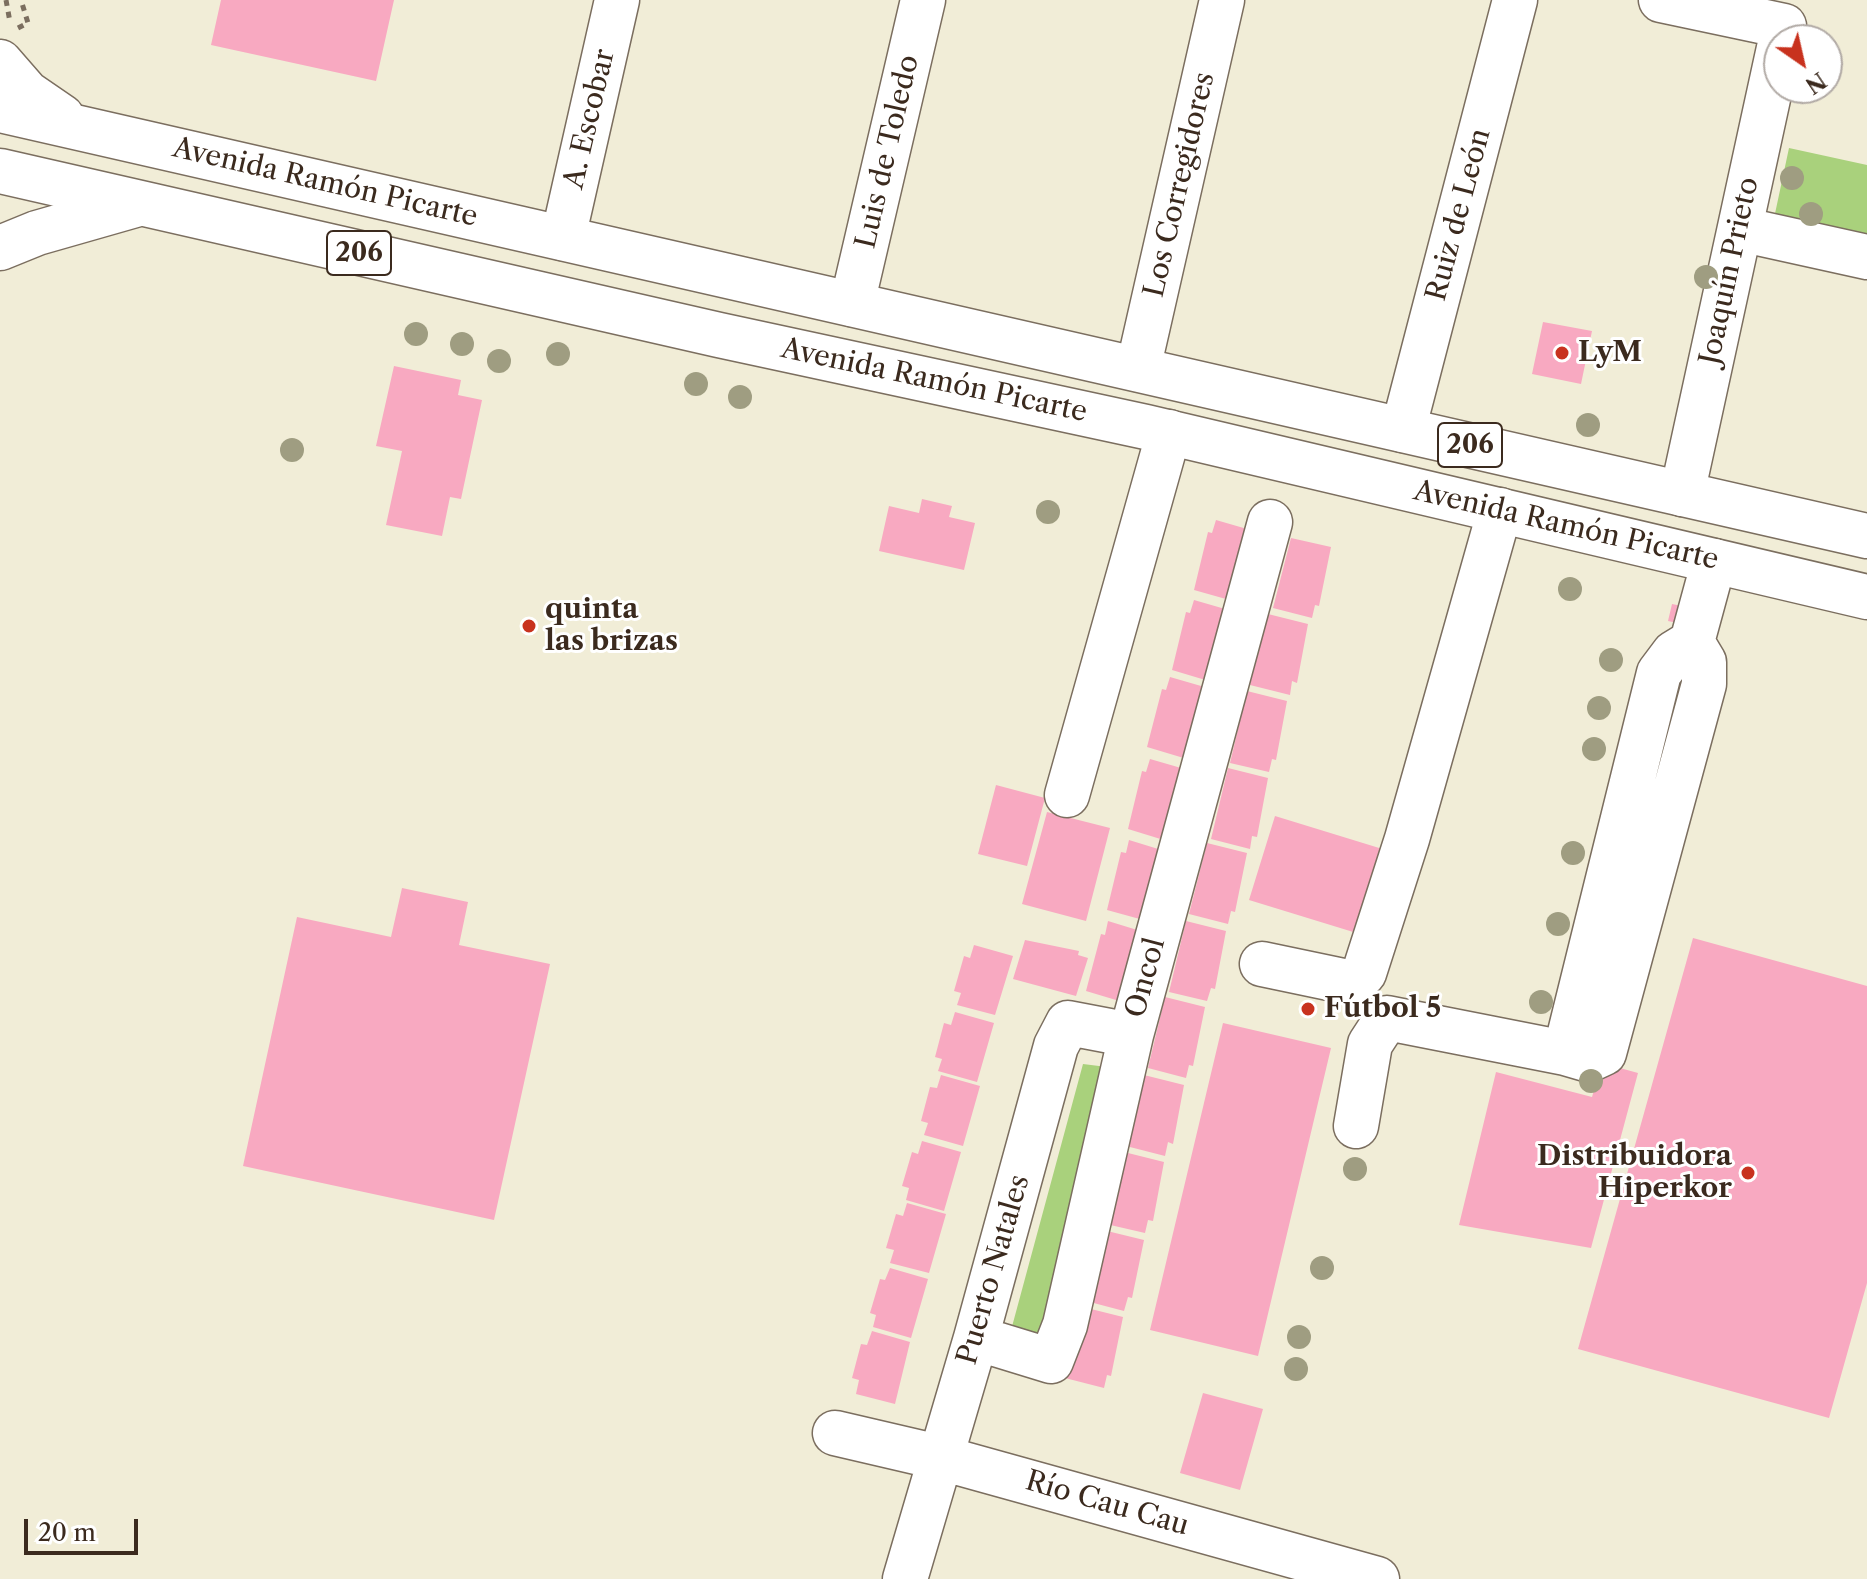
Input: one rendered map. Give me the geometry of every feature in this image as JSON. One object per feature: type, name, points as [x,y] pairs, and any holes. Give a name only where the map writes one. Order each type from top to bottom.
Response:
[{"type":"main road","name":"A. Escobar","points":[[563,238],[617,0]]},
{"type":"main road","name":"Luis de Toledo","points":[[852,304],[923,0]]},
{"type":"main road","name":"Los Corregidores","points":[[1158,429],[1135,401],[1138,369],[1222,0]]},
{"type":"main road","name":"Ruiz de León","points":[[1403,430],[1515,0]]},
{"type":"main road","points":[[1661,0],[1763,24]]},
{"type":"main road","points":[[6,46],[27,93],[77,127]]},
{"type":"main road","name":"Joaquín Prieto","points":[[1682,494],[1767,104]]},
{"type":"main road","name":"Avenida Ramón Picarte","points":[[0,110],[1867,536]]},
{"type":"main road","name":"Avenida Ramón Picarte","points":[[0,171],[719,335],[1158,429],[1867,597]]},
{"type":"main road","points":[[0,248],[37,233],[141,203]]},
{"type":"main road","points":[[1740,229],[1867,257]]},
{"type":"main road","points":[[1067,795],[1158,429]]},
{"type":"main road","points":[[1262,964],[1348,982],[1357,980],[1364,973],[1407,839],[1500,510]]},
{"type":"main road","name":"Oncol","points":[[976,1338],[1051,1361],[1065,1325],[1131,1035],[1270,522]]},
{"type":"main road","points":[[1356,1126],[1370,1044],[1387,1018],[1565,1053],[1659,673],[1674,653],[1692,642],[1714,561]]},
{"type":"main road","name":"Puerto Natales","points":[[905,1579],[938,1457],[976,1338],[1056,1046],[1068,1023],[1131,1035]]},
{"type":"main road","name":"Río Cau Cau","points":[[835,1433],[938,1457],[1377,1579]]},
{"type":"path","points":[[6,0],[6,46]]},
{"type":"path","points":[[21,0],[28,23]]},
{"type":"green space","points":[[1789,148],[1867,165],[1867,246],[1773,223]]},
{"type":"green space","points":[[1083,1064],[1115,1068],[1046,1340],[1010,1334]]},
{"type":"building","points":[[221,0],[394,0],[376,81],[211,45]]},
{"type":"building","name":"LyM","points":[[1543,322],[1592,331],[1581,384],[1532,374]]},
{"type":"building","points":[[394,366],[461,380],[458,395],[482,400],[461,499],[450,497],[442,536],[386,525],[402,451],[376,446]]},
{"type":"building","points":[[922,499],[952,506],[949,517],[975,523],[964,570],[879,551],[889,506],[919,513]]},
{"type":"building","points":[[1216,520],[1254,531],[1233,601],[1194,590],[1208,532],[1212,533]]},
{"type":"building","points":[[1291,538],[1331,547],[1319,606],[1315,605],[1312,618],[1273,608]]},
{"type":"building","points":[[1194,600],[1232,611],[1212,682],[1172,670],[1186,612],[1190,613]]},
{"type":"building","points":[[1672,604],[1710,612],[1706,629],[1668,621]]},
{"type":"building","points":[[1268,614],[1308,624],[1297,683],[1292,681],[1290,695],[1250,685]]},
{"type":"building","points":[[1170,677],[1208,688],[1187,759],[1147,747],[1162,689],[1166,690]]},
{"type":"building","points":[[1247,691],[1287,701],[1276,760],[1272,759],[1269,772],[1230,763]]},
{"type":"building","points":[[1150,759],[1188,770],[1167,841],[1128,829],[1142,771],[1146,772]]},
{"type":"building","points":[[1228,768],[1268,778],[1257,837],[1252,836],[1250,849],[1211,839]]},
{"type":"building","points":[[996,785],[1045,798],[1027,866],[978,854]]},
{"type":"building","points":[[1047,812],[1110,828],[1086,921],[1022,904]]},
{"type":"building","points":[[1275,816],[1389,851],[1363,935],[1249,900]]},
{"type":"building","points":[[1129,840],[1168,852],[1147,921],[1107,910],[1121,852],[1126,853]]},
{"type":"building","points":[[1207,843],[1247,853],[1235,912],[1231,911],[1228,924],[1189,914]]},
{"type":"building","points":[[402,888],[468,902],[459,945],[550,964],[494,1220],[243,1166],[297,917],[391,937]]},
{"type":"building","points":[[1108,921],[1147,933],[1126,1003],[1086,991],[1101,934],[1105,935]]},
{"type":"building","points":[[1186,921],[1226,931],[1215,989],[1211,988],[1207,1001],[1169,992]]},
{"type":"building","name":"Distribuidora Hiperkor","points":[[1693,938],[1867,986],[1867,1283],[1829,1418],[1578,1349]]},
{"type":"building","points":[[1025,940],[1079,951],[1078,955],[1088,958],[1076,996],[1013,979]]},
{"type":"building","points":[[974,945],[1013,956],[995,1015],[957,1005],[961,993],[954,991],[964,956],[970,958]]},
{"type":"building","points":[[1165,997],[1205,1007],[1193,1066],[1189,1065],[1186,1078],[1148,1068]]},
{"type":"building","points":[[955,1012],[994,1023],[977,1082],[938,1071],[942,1059],[935,1057],[944,1023],[951,1025]]},
{"type":"building","points":[[1223,1023],[1331,1048],[1258,1356],[1150,1330]]},
{"type":"building","points":[[1602,1063],[1638,1073],[1591,1248],[1459,1225],[1496,1072],[1592,1097]]},
{"type":"building","points":[[941,1075],[980,1086],[963,1146],[924,1135],[928,1123],[921,1121],[930,1087],[937,1088]]},
{"type":"building","points":[[1144,1075],[1184,1085],[1173,1144],[1168,1142],[1165,1156],[1126,1146]]},
{"type":"building","points":[[922,1141],[961,1152],[944,1211],[906,1200],[909,1188],[902,1186],[912,1152],[918,1154]]},
{"type":"building","points":[[1124,1152],[1164,1162],[1153,1221],[1148,1220],[1145,1233],[1106,1224]]},
{"type":"building","points":[[907,1203],[946,1214],[929,1273],[890,1263],[894,1250],[886,1248],[896,1214],[903,1216]]},
{"type":"building","points":[[1103,1230],[1144,1240],[1132,1298],[1128,1297],[1124,1311],[1086,1301]]},
{"type":"building","points":[[890,1268],[928,1279],[911,1338],[873,1327],[876,1315],[870,1313],[880,1279],[885,1280]]},
{"type":"building","points":[[1083,1307],[1123,1317],[1111,1376],[1107,1375],[1104,1388],[1065,1378]]},
{"type":"building","points":[[872,1331],[910,1342],[895,1404],[856,1394],[859,1380],[852,1378],[861,1344],[867,1345]]},
{"type":"building","points":[[1203,1393],[1263,1409],[1240,1490],[1180,1473]]},
{"type":"place","name":"LyM","points":[[1562,353]]},
{"type":"place","name":"quinta las brizas","points":[[529,626]]},
{"type":"place","name":"Fútbol 5","points":[[1308,1009]]},
{"type":"place","name":"Distribuidora Hiperkor","points":[[1748,1173]]}]
